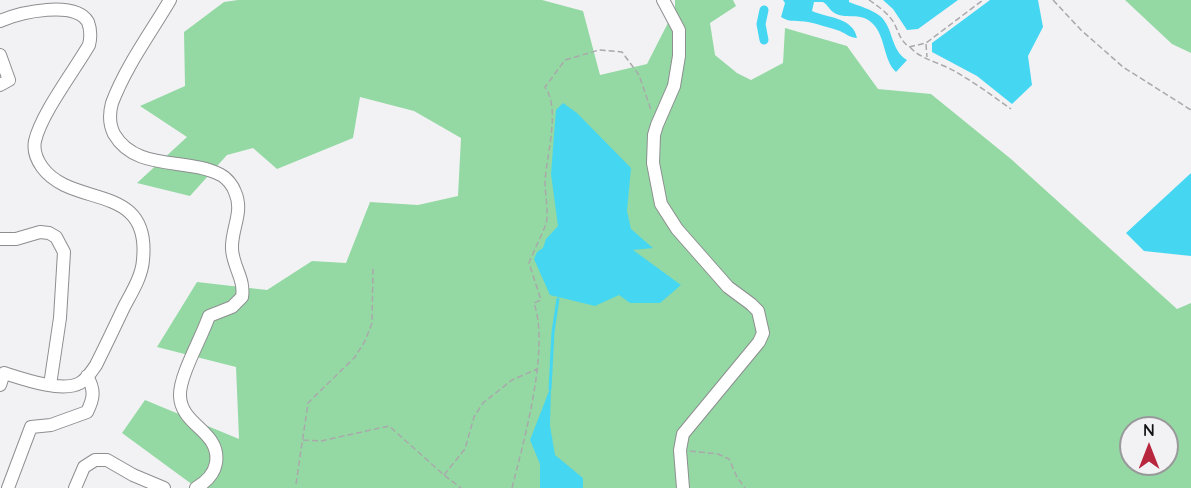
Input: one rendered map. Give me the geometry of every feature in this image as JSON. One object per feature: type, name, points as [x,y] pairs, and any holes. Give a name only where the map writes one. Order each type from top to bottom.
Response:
[{"type":"street","points":[[170,0],[137,54],[112,104],[109,118],[111,128],[118,140],[137,155],[223,175],[235,191],[239,204],[232,248],[233,262],[242,280],[242,297],[232,307],[208,316],[188,367],[180,396],[185,411],[214,442],[217,454],[216,467],[210,478],[196,488]]},
{"type":"street","points":[[663,0],[679,30],[679,56],[674,86],[654,135],[653,164],[661,204],[677,229],[728,287],[758,311],[764,333],[683,434],[680,444],[683,488]]},
{"type":"street","points":[[0,21],[35,9],[64,7],[78,10],[84,15],[89,25],[91,37],[89,45],[46,116],[35,141],[36,154],[41,166],[53,180],[121,204],[134,218],[142,234],[143,262],[137,282],[96,365],[80,383],[71,386],[50,385],[4,373],[0,385]]},
{"type":"street","points":[[0,55],[9,80],[0,84]]},
{"type":"street","points":[[0,239],[16,239],[40,232],[49,232],[56,237],[64,252],[60,318],[50,385]]},
{"type":"street","points":[[8,488],[31,427],[51,425],[87,412],[93,400],[94,387],[87,376]]},
{"type":"street","points":[[75,488],[84,467],[95,460],[107,460],[133,475],[164,488]]},
{"type":"path","points":[[869,0],[893,21],[902,41],[915,53],[954,71],[1011,109]]},
{"type":"path","points":[[909,47],[926,43],[983,0]]},
{"type":"path","points":[[1053,0],[1081,30],[1123,67],[1191,110]]},
{"type":"path","points":[[926,43],[927,57]]},
{"type":"path","points":[[512,488],[533,397],[537,369],[539,318],[534,303],[541,300],[529,262],[547,222],[545,181],[552,124],[550,93],[545,87],[565,60],[599,50],[622,52],[639,75],[657,124]]},
{"type":"path","points":[[296,484],[308,403],[355,357],[372,323],[373,267]]},
{"type":"path","points":[[444,475],[465,449],[474,417],[483,403],[512,380],[537,369]]},
{"type":"path","points":[[302,440],[321,441],[389,426],[461,488]]},
{"type":"path","points":[[680,444],[689,451],[718,454],[729,459],[745,488]]},
{"type":"green space","points":[[238,0],[542,0],[583,11],[600,75],[647,64],[675,9],[675,0],[733,0],[736,6],[710,23],[715,55],[737,73],[751,80],[783,63],[785,28],[847,46],[878,89],[931,94],[1011,159],[1177,309],[1191,303],[1191,488],[197,488],[122,433],[145,400],[239,439],[236,367],[157,347],[197,282],[267,290],[312,261],[346,263],[370,202],[418,205],[458,196],[461,138],[414,111],[360,97],[353,138],[277,169],[253,148],[227,155],[190,196],[137,183],[187,137],[140,106],[185,86],[184,32],[224,2]]},
{"type":"green space","points":[[1125,0],[1191,0],[1191,53],[1172,44]]},
{"type":"water","points":[[783,0],[849,0],[849,2],[873,11],[884,21],[898,51],[907,60],[896,72],[889,61],[877,28],[863,17],[838,15],[823,2],[814,2],[812,11],[845,22],[855,31],[857,38],[855,38],[805,21],[784,19],[781,17],[785,3]]},
{"type":"water","points":[[883,0],[958,0],[918,29],[907,30],[893,9]]},
{"type":"water","points":[[990,0],[1038,0],[1043,27],[1028,56],[1032,85],[1012,104],[977,76],[932,52],[932,43]]},
{"type":"water","points":[[563,103],[577,113],[631,168],[627,211],[631,229],[653,248],[633,250],[681,285],[660,303],[630,303],[619,295],[595,306],[550,295],[534,259],[537,252],[543,248],[546,239],[558,226],[551,174],[556,110]]},
{"type":"water","points":[[1191,173],[1191,256],[1144,251],[1126,233]]},
{"type":"water","points":[[551,386],[550,426],[555,455],[583,478],[583,488],[540,488],[540,464],[530,440]]},
{"type":"waterway","points":[[764,10],[761,24],[764,40]]},
{"type":"waterway","points":[[550,389],[553,332],[558,299]]}]
